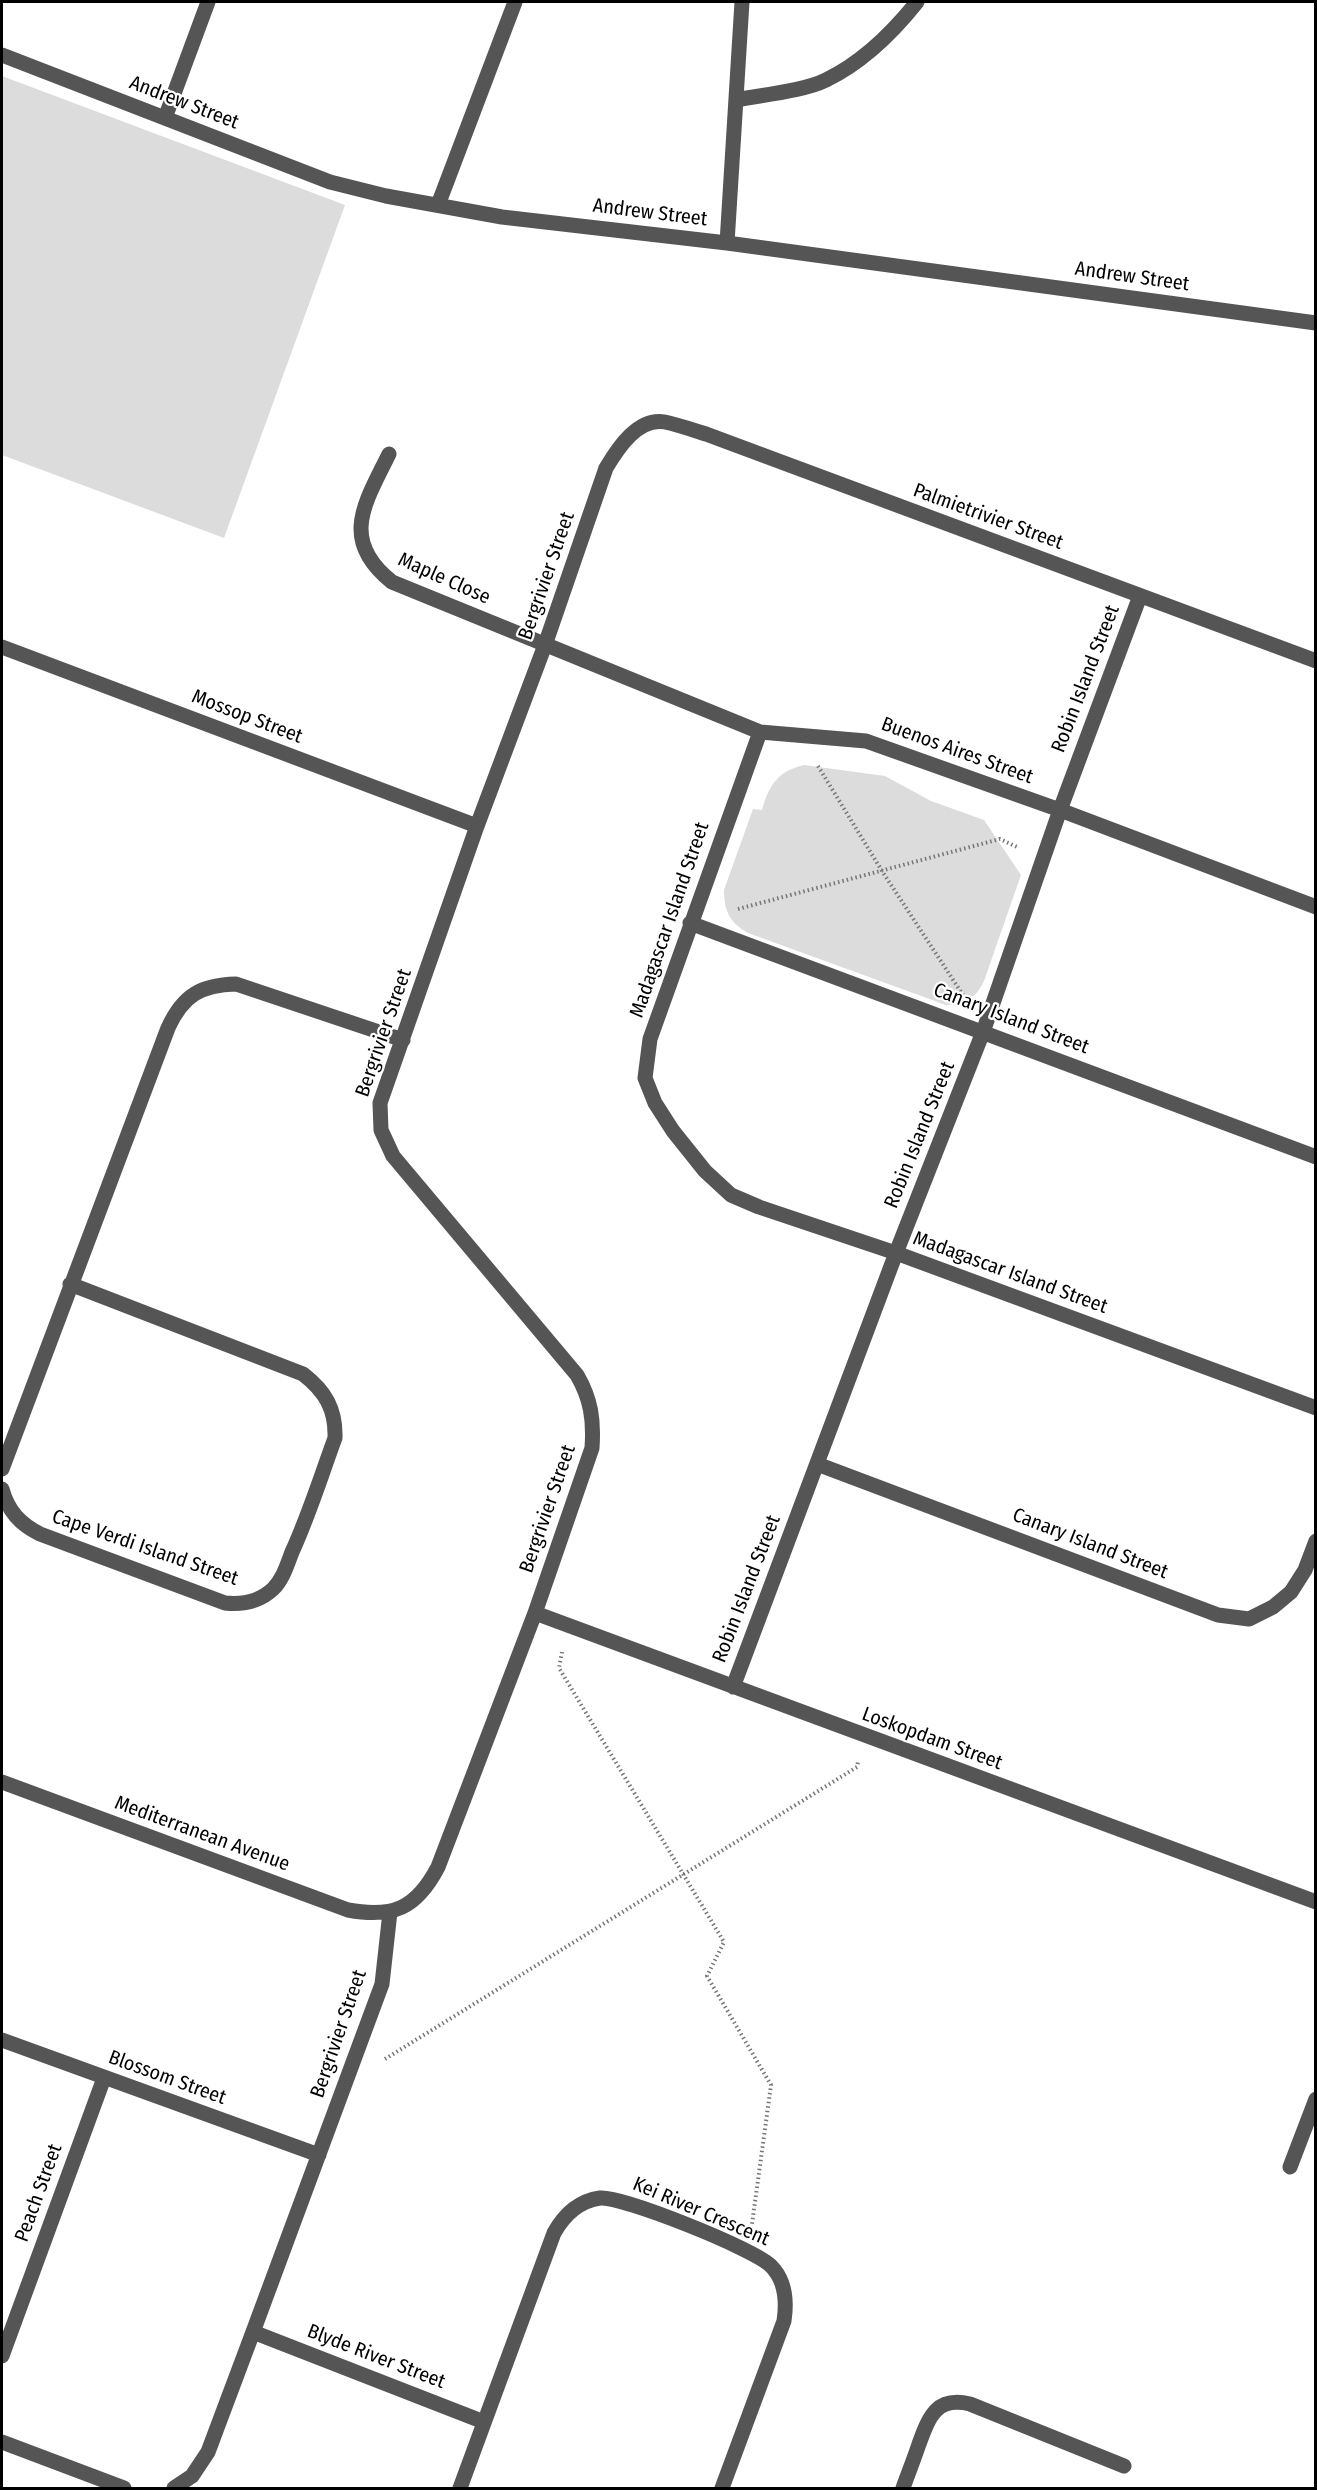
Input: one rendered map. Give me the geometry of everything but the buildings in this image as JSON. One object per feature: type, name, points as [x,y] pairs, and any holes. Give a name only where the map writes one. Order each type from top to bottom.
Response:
[{"type":"street","points":[[165,118],[208,2]]},
{"type":"street","points":[[438,206],[515,2]]},
{"type":"street","points":[[727,243],[742,2]]},
{"type":"street","points":[[736,100],[825,81],[851,65],[885,37],[917,2]]},
{"type":"street","name":"Andrew Street","points":[[2,55],[330,182],[386,196],[501,217],[727,243],[1316,323]]},
{"type":"street","name":"Palmietrivier Street","points":[[644,426],[663,421],[706,434],[1316,662]]},
{"type":"street","name":"Bergrivier Street","points":[[174,2488],[192,2476],[208,2452],[382,1984],[390,1912],[419,1895],[438,1867],[535,1613],[592,1448],[594,1426],[591,1405],[577,1375],[393,1156],[381,1130],[380,1103],[477,826],[545,645],[606,468],[621,443],[644,426]]},
{"type":"street","name":"Maple Close","points":[[389,454],[362,508],[361,521],[365,548],[381,573],[405,589],[545,645]]},
{"type":"street","name":"Robin Island Street","points":[[733,1687],[896,1253],[983,1032],[1060,810],[1140,596]]},
{"type":"street","name":"Buenos Aires Street","points":[[545,645],[760,732],[867,741],[1060,810],[1316,907]]},
{"type":"street","name":"Mossop Street","points":[[2,647],[477,826]]},
{"type":"street","name":"Madagascar Island Street","points":[[760,732],[650,1040],[645,1078],[655,1103],[667,1122],[705,1171],[731,1195],[759,1207],[896,1253],[1316,1408]]},
{"type":"street","name":"Canary Island Street","points":[[690,923],[1316,1157]]},
{"type":"street","points":[[2,1468],[168,1028],[174,1013],[185,1000],[200,990],[218,984],[236,984],[403,1040]]},
{"type":"street","name":"Cape Verdi Island Street","points":[[2,1489],[5,1502],[14,1515],[26,1527],[40,1534],[225,1603],[237,1604],[260,1598],[272,1590],[281,1579],[302,1530],[334,1438],[335,1423],[332,1408],[320,1389],[303,1374],[70,1284]]},
{"type":"street","name":"Canary Island Street","points":[[817,1464],[1218,1615],[1249,1619],[1273,1607],[1291,1592],[1305,1570],[1316,1541]]},
{"type":"street","name":"Loskopdam Street","points":[[535,1613],[1316,1902]]},
{"type":"street","name":"Mediterranean Avenue","points":[[2,1782],[348,1910],[373,1915],[390,1912]]},
{"type":"street","name":"Blossom Street","points":[[2,2040],[319,2155]]},
{"type":"street","name":"Peach Street","points":[[2,2356],[104,2078]]},
{"type":"street","points":[[1290,2167],[1316,2098]]},
{"type":"street","name":"Kei River Crescent","points":[[460,2488],[554,2233],[562,2219],[573,2209],[600,2198],[613,2199],[749,2251],[772,2267],[785,2292],[787,2307],[784,2322],[722,2488]]},
{"type":"street","name":"Blyde River Street","points":[[253,2332],[484,2422]]},
{"type":"street","points":[[903,2488],[928,2418],[937,2409],[948,2403],[959,2401],[1124,2466]]},
{"type":"street","points":[[2,2442],[124,2488]]},
{"type":"path","points":[[809,736],[819,769],[882,871],[964,995],[954,1020]]},
{"type":"path","points":[[717,932],[727,912],[1000,839],[1044,859]]},
{"type":"path","points":[[568,1625],[558,1668],[724,1942],[707,1976],[771,2085],[749,2251]]},
{"type":"path","points":[[350,2070],[384,2060],[857,1767],[866,1736]]},
{"type":"shaded area","points":[[2,76],[345,205],[224,538],[2,455]]},
{"type":"shaded area","points":[[804,765],[885,776],[931,801],[984,820],[1021,875],[984,981],[969,999],[959,1004],[946,1005],[748,933],[732,921],[725,904],[724,890],[753,809],[762,810],[768,793],[781,775]]}]
